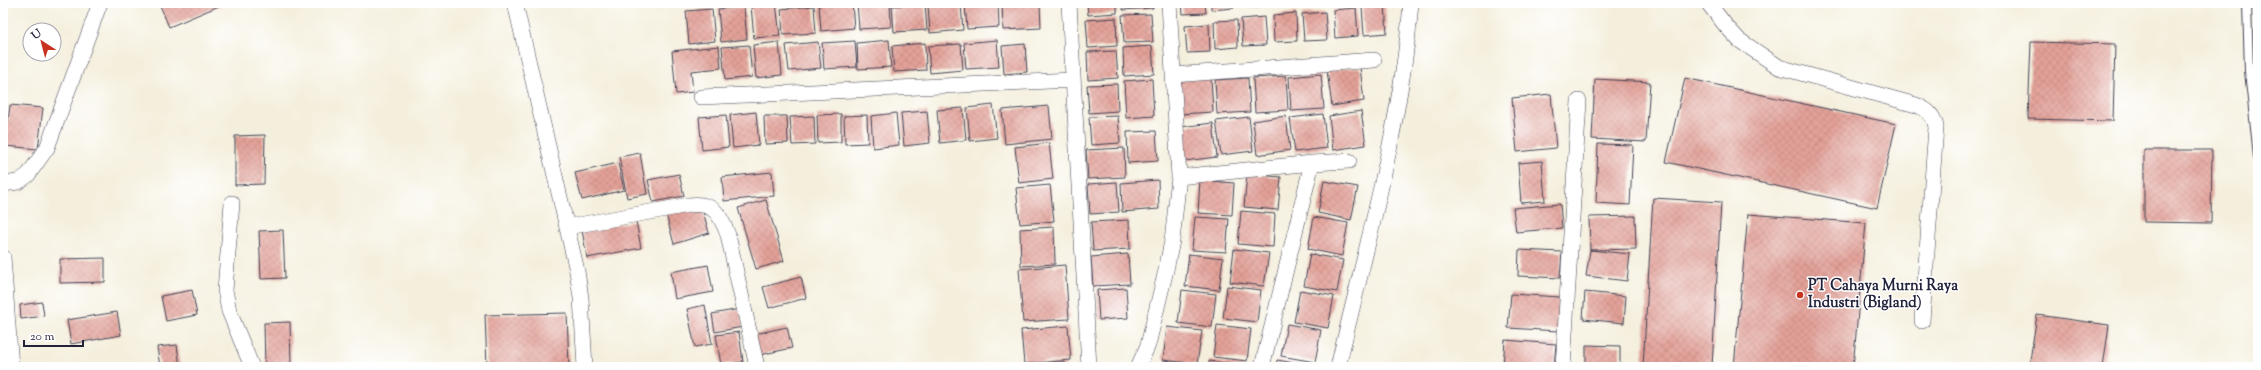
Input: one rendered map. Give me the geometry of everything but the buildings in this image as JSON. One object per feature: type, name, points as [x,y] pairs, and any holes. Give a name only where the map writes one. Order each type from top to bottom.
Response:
[{"type":"street","points":[[3,184],[18,182],[28,174],[47,148],[100,3]]},
{"type":"street","points":[[515,3],[567,227],[581,298],[585,367]]},
{"type":"street","points":[[1070,3],[1089,367]]},
{"type":"street","points":[[1138,367],[1148,345],[1166,270],[1172,241],[1178,177],[1170,3]]},
{"type":"street","points":[[1338,367],[1386,162],[1406,56],[1411,3]]},
{"type":"street","points":[[1708,3],[1739,40],[1779,67],[1916,105],[1931,114],[1936,127],[1922,321]]},
{"type":"street","points":[[1173,75],[1374,60]]},
{"type":"street","points":[[701,97],[1073,80]]},
{"type":"street","points":[[1563,367],[1578,102]]},
{"type":"street","points":[[1178,177],[1312,163],[1349,161]]},
{"type":"street","points":[[1262,367],[1312,163]]},
{"type":"street","points":[[232,203],[225,290],[229,311],[252,367]]},
{"type":"street","points":[[567,227],[689,205],[702,204],[711,208],[723,222],[728,235],[757,367]]},
{"type":"street","points":[[3,257],[11,367]]},
{"type":"lane","points":[[2247,3],[2249,71],[2258,157]]},
{"type":"place","name":"PT Cahaya Murni Raya Industri (Bigland)","points":[[1800,295]]}]
